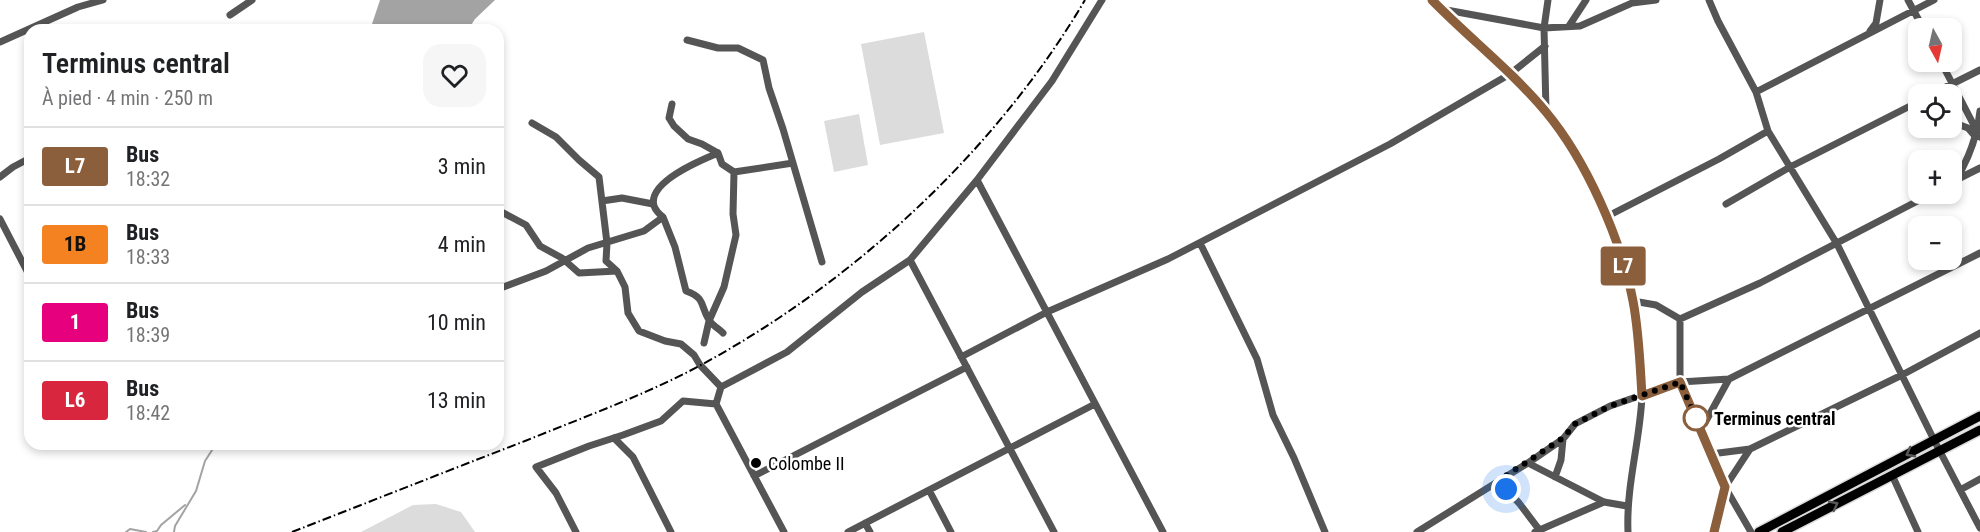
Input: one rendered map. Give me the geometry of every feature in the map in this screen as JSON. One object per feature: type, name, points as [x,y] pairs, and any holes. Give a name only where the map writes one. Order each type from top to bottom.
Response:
[{"type":"main road","points":[[1759,532],[1980,416]]},
{"type":"main road","points":[[1782,532],[1980,430]]},
{"type":"street","points":[[40,24],[78,7],[103,0]]},
{"type":"street","points":[[230,15],[252,0]]},
{"type":"street","points":[[784,532],[716,404],[721,387],[787,352],[862,292],[910,260],[977,180],[1052,81],[1102,0]]},
{"type":"street","points":[[1432,0],[1546,111],[1585,171],[1606,217],[1633,301],[1642,396],[1627,506],[1628,532]]},
{"type":"street","points":[[1546,111],[1544,28],[1548,0]]},
{"type":"street","points":[[1569,26],[1586,0]]},
{"type":"street","points":[[1440,8],[1544,28],[1580,26],[1633,1],[1656,0]]},
{"type":"street","points":[[1708,0],[1756,92],[1768,131],[1837,244],[1980,528]]},
{"type":"street","points":[[1868,34],[1876,23],[1880,0]]},
{"type":"street","points":[[1908,0],[1918,18]]},
{"type":"street","points":[[1756,92],[1934,0]]},
{"type":"street","points":[[0,42],[24,31]]},
{"type":"street","points":[[687,40],[718,48],[738,48],[763,60],[769,88],[822,262]]},
{"type":"street","points":[[961,357],[1047,312],[1168,259],[1390,144],[1510,74],[1545,46]]},
{"type":"street","points":[[1946,72],[1953,84],[1980,70]]},
{"type":"street","points":[[1962,101],[1979,134]]},
{"type":"street","points":[[672,104],[669,118],[674,126],[688,139],[718,153],[722,164],[734,172],[793,163]]},
{"type":"street","points":[[1726,204],[1790,167],[1908,107]]},
{"type":"street","points":[[1902,110],[1908,110]]},
{"type":"street","points":[[1962,169],[1979,134],[1980,111]]},
{"type":"street","points":[[532,123],[556,137],[599,177],[607,243],[606,261],[617,271],[625,287],[628,312],[639,331],[665,341],[681,344],[694,355],[700,365],[721,387]]},
{"type":"street","points":[[1962,126],[1968,128],[1974,135],[1979,134]]},
{"type":"street","points":[[1606,217],[1768,131]]},
{"type":"street","points":[[718,153],[672,177],[656,191],[653,204],[659,215],[663,217],[675,247],[686,291],[695,295],[704,306],[709,321],[723,333]]},
{"type":"street","points":[[0,177],[24,162]]},
{"type":"street","points":[[1962,177],[1980,168]]},
{"type":"street","points":[[704,343],[709,321],[724,287],[736,235],[733,214],[734,172]]},
{"type":"street","points":[[977,180],[1163,532]]},
{"type":"street","points":[[602,201],[622,198],[653,204]]},
{"type":"street","points":[[1680,319],[1760,283],[1912,204]]},
{"type":"street","points":[[504,213],[526,225],[540,246],[565,261],[579,273],[617,271]]},
{"type":"street","points":[[504,287],[546,271],[588,248],[644,231],[663,217]]},
{"type":"street","points":[[1,222],[24,265]]},
{"type":"street","points":[[1200,243],[1257,359],[1273,415],[1325,532]]},
{"type":"street","points":[[1417,532],[1528,464],[1563,438],[1575,424],[1610,406],[1680,382],[1729,379],[1980,252]]},
{"type":"street","points":[[910,260],[1054,532]]},
{"type":"street","points":[[1633,301],[1656,305],[1680,319]]},
{"type":"street","points":[[1680,319],[1680,382],[1725,487],[1751,532]]},
{"type":"street","points":[[1711,454],[1750,449],[1902,375],[1980,333]]},
{"type":"street","points":[[754,476],[967,367]]},
{"type":"street","points":[[1701,430],[1729,379]]},
{"type":"street","points":[[576,532],[556,493],[536,467],[661,421],[683,401],[716,404]]},
{"type":"street","points":[[848,532],[1095,404]]},
{"type":"street","points":[[614,438],[633,457],[671,532]]},
{"type":"street","points":[[1555,477],[1563,438]]},
{"type":"street","points":[[1714,532],[1725,487],[1750,449]]},
{"type":"street","points":[[1528,464],[1604,502],[1627,506]]},
{"type":"street","points":[[1892,475],[1918,532]]},
{"type":"street","points":[[1960,490],[1980,479]]},
{"type":"street","points":[[1498,481],[1513,496],[1538,531],[1604,502]]},
{"type":"street","points":[[929,490],[951,532]]},
{"type":"street","points":[[866,523],[870,532]]},
{"type":"shaded area","points":[[380,0],[495,0],[472,24],[372,24]]},
{"type":"shaded area","points":[[924,32],[944,133],[880,145],[861,44]]},
{"type":"shaded area","points":[[859,114],[868,165],[834,172],[824,121]]},
{"type":"shaded area","points":[[436,504],[461,512],[475,532],[361,532],[413,505]]},
{"type":"waterway","points":[[174,532],[175,526],[196,491],[205,461],[212,450]]},
{"type":"waterway","points":[[153,532],[157,531],[185,505]]},
{"type":"waterway","points":[[126,532],[130,529],[146,532]]},
{"type":"railway","points":[[504,449],[680,376],[758,332],[813,294],[866,253],[917,208],[965,160],[1009,109],[1049,56],[1085,0]]},
{"type":"railway","points":[[292,532],[502,450]]},
{"type":"bus line","name":"L7","points":[[1432,0],[1546,111],[1585,171],[1606,217],[1633,301],[1642,396],[1680,382],[1725,487],[1714,532]]},
{"type":"place","name":"Terminus central","points":[[1696,418]]},
{"type":"place","name":"Colombe II","points":[[756,463]]},
{"type":"route","points":[[1506,489],[1498,481],[1528,464],[1563,438],[1575,424],[1610,406],[1680,382],[1696,418]]}]
